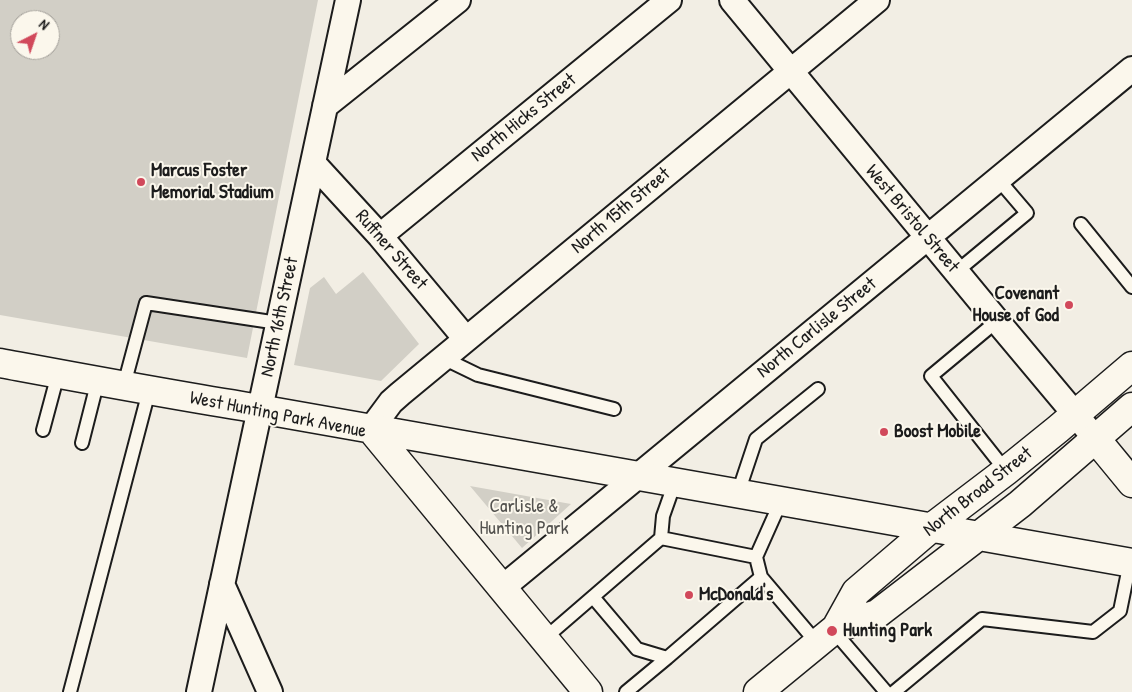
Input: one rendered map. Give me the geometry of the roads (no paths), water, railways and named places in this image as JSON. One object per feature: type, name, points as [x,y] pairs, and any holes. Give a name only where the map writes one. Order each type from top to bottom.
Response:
[{"type":"main road","name":"West Hunting Park Avenue","points":[[0,363],[371,429],[544,639],[580,689]]},
{"type":"main road","name":"North Broad Street","points":[[829,634],[856,592],[930,528],[1006,471],[1132,366]]},
{"type":"main road","name":"North Broad Street","points":[[758,692],[829,634],[877,614],[979,537],[1132,407]]},
{"type":"main road","points":[[371,429],[1131,563]]},
{"type":"main road","name":"West Bristol Street","points":[[1095,438],[1132,483]]},
{"type":"street","name":"North 16th Street","points":[[199,692],[348,0]]},
{"type":"street","points":[[326,106],[458,0]]},
{"type":"street","name":"North Hicks Street","points":[[380,236],[669,0]]},
{"type":"street","name":"West Bristol Street","points":[[732,0],[1095,438]]},
{"type":"street","name":"North 15th Street","points":[[371,429],[391,402],[400,394],[877,0]]},
{"type":"street","name":"North Carlisle Street","points":[[502,588],[1132,69]]},
{"type":"street","name":"Ruffner Street","points":[[313,163],[380,236],[466,339]]},
{"type":"street","points":[[222,584],[270,692]]},
{"type":"lane","points":[[956,272],[1027,213],[998,179]]},
{"type":"lane","points":[[1081,224],[1132,287]]},
{"type":"lane","points":[[70,692],[124,385],[146,303],[278,323]]},
{"type":"lane","points":[[997,321],[931,376],[1006,471]]},
{"type":"lane","points":[[443,358],[478,375],[614,409]]},
{"type":"lane","points":[[43,430],[58,374]]},
{"type":"lane","points":[[82,443],[124,385]]},
{"type":"lane","points":[[738,493],[756,439],[818,389]]},
{"type":"lane","points":[[544,639],[661,538],[664,516],[675,482]]},
{"type":"lane","points":[[781,501],[756,557],[761,577],[829,634],[886,692]]},
{"type":"lane","points":[[661,538],[756,557]]},
{"type":"lane","points":[[894,692],[982,619],[1093,632],[1120,611],[1131,563]]},
{"type":"lane","points":[[626,692],[761,577]]},
{"type":"lane","points":[[593,598],[637,649],[667,658]]},
{"type":"place","name":"Marcus Foster Memorial Stadium","points":[[141,182]]},
{"type":"place","name":"Covenant House of God","points":[[1069,305]]},
{"type":"place","name":"Boost Mobile","points":[[884,432]]},
{"type":"place","name":"McDonald's","points":[[689,595]]},
{"type":"place","name":"Hunting Park","points":[[832,631]]},
{"type":"park label","name":"Carlisle & Hunting Park","points":[[524,518]]}]
